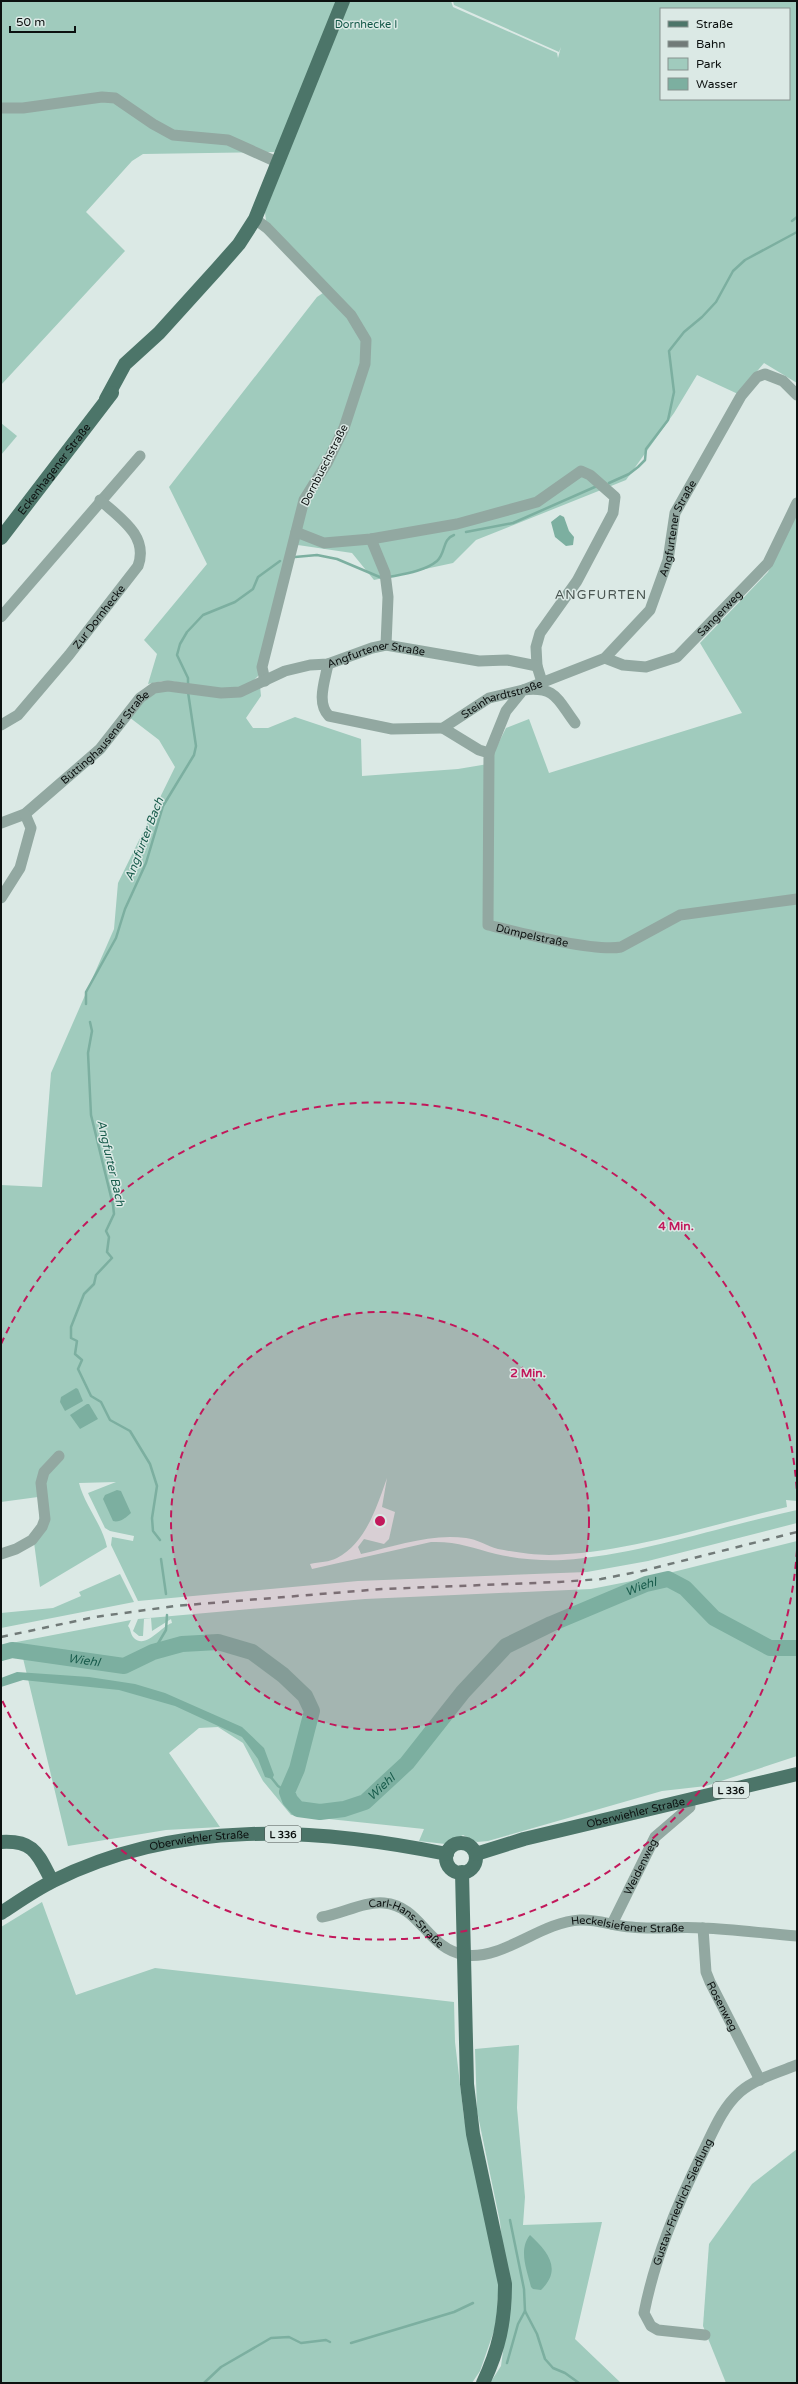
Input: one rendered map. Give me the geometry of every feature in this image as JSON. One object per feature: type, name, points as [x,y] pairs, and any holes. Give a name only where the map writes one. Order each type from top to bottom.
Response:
[{"type":"main road","name":"Eckenhagener Straße","points":[[1,538],[106,399],[125,364],[159,333],[240,244],[255,218],[279,163],[344,1]]},
{"type":"main road","name":"Oberwiehler Straße","points":[[476,1854],[524,1839],[797,1774]]},
{"type":"main road","name":"Oberwiehler Straße","points":[[1,1913],[52,1881],[105,1859],[149,1845],[233,1833],[287,1834],[355,1840],[411,1846],[447,1854]]},
{"type":"main road","points":[[1,1842],[14,1841],[28,1845],[36,1852],[52,1881]]},
{"type":"main road","points":[[461,1843],[470,1846],[476,1854],[472,1868],[462,1872],[450,1868],[446,1859],[452,1846],[461,1843]]},
{"type":"main road","points":[[462,1872],[468,2084],[473,2134],[505,2284],[505,2301],[499,2345],[483,2383]]},
{"type":"street","points":[[1,108],[23,108],[102,97],[115,98],[153,124],[173,135],[228,140],[279,163]]},
{"type":"street","name":"Dornbuschstraße","points":[[255,218],[268,228],[350,314],[366,340],[365,364],[344,428],[327,463],[304,500],[262,667],[265,681]]},
{"type":"street","name":"Angfurtener Straße","points":[[542,682],[605,658],[650,610],[668,560],[675,512],[741,396],[757,377],[765,374],[783,381],[797,395]]},
{"type":"street","points":[[1,617],[100,500],[140,456]]},
{"type":"street","name":"Steinhardtstraße","points":[[371,539],[457,524],[537,502],[581,472],[590,475],[615,497],[613,513],[577,581],[540,633],[536,647],[537,666],[542,682],[523,690],[489,698],[443,728]]},
{"type":"street","name":"Zur Dornhecke","points":[[1,725],[18,715],[69,655],[138,566],[141,552],[137,536],[100,500]]},
{"type":"street","name":"Sangerweg","points":[[605,658],[623,665],[646,668],[678,657],[768,563],[797,503]]},
{"type":"street","points":[[296,532],[324,543],[371,539],[386,579],[388,597],[386,645]]},
{"type":"street","name":"Angfurtener Straße","points":[[265,681],[285,670],[310,665],[328,664],[372,648],[386,645],[479,661],[507,660],[537,666]]},
{"type":"street","points":[[328,664],[321,699],[324,711],[329,716],[392,729],[443,728],[479,750],[489,753]]},
{"type":"street","name":"Büttinghausener Straße","points":[[1,823],[25,814],[100,749],[140,698],[154,688],[182,688],[220,693],[240,692],[265,681]]},
{"type":"street","points":[[523,690],[544,688],[555,695],[575,723]]},
{"type":"street","name":"Dümpelstraße","points":[[523,690],[506,711],[489,753],[488,924],[584,945],[614,948],[621,947],[680,914],[797,899]]},
{"type":"street","points":[[1,898],[20,868],[32,828],[25,814]]},
{"type":"street","points":[[1,1554],[32,1540],[42,1527],[45,1519],[41,1483],[44,1472],[59,1456]]},
{"type":"street","name":"Weidenweg","points":[[612,1924],[655,1837],[675,1818],[687,1811],[690,1807],[689,1800]]},
{"type":"street","name":"Carl-Hans-Straße","points":[[322,1917],[383,1903],[403,1907],[419,1922],[429,1936],[442,1945],[465,1955]]},
{"type":"street","name":"Heckelsiefener Straße","points":[[465,1955],[487,1954],[533,1933],[564,1922],[581,1920],[631,1927],[703,1928],[797,1936]]},
{"type":"street","name":"Rosenweg","points":[[703,1928],[706,1972],[760,2080]]},
{"type":"street","name":"Gustav-Friedrich-Siedlung","points":[[705,2336],[658,2330],[651,2326],[644,2314],[650,2283],[661,2248],[691,2177],[723,2111],[740,2092],[760,2080],[797,2064]]},
{"type":"green space","points":[[1,1],[338,1],[278,149],[274,152],[143,154],[132,161],[86,212],[125,251],[1,385]]},
{"type":"green space","name":"Dornhecke I","points":[[347,1],[451,1],[453,7],[557,53],[558,58],[561,47],[559,52],[454,5],[453,1],[797,1],[797,383],[764,363],[738,394],[697,375],[674,413],[626,480],[476,540],[453,563],[374,580],[352,553],[291,544],[258,676],[249,684],[238,688],[227,689],[215,689],[166,681],[148,684],[157,654],[144,640],[207,564],[169,487],[317,297],[323,293],[367,333],[266,221],[265,212]]},
{"type":"green space","points":[[1,423],[17,436],[1,455]]},
{"type":"green space","points":[[797,511],[797,1501],[786,1500],[787,1507],[669,1537],[639,1544],[579,1553],[549,1555],[523,1553],[498,1549],[470,1539],[440,1537],[414,1541],[361,1554],[358,1547],[364,1539],[384,1544],[389,1539],[395,1512],[382,1507],[387,1478],[369,1523],[356,1543],[337,1558],[310,1564],[312,1569],[431,1542],[472,1547],[504,1556],[538,1560],[563,1560],[592,1557],[651,1546],[797,1510],[797,1523],[648,1561],[587,1572],[358,1581],[138,1601],[111,1545],[112,1537],[133,1541],[134,1536],[110,1531],[105,1528],[88,1493],[116,1482],[79,1483],[85,1499],[105,1539],[107,1547],[40,1587],[33,1535],[40,1525],[38,1497],[1,1502],[1,1185],[42,1187],[51,1073],[114,929],[118,883],[175,767],[159,740],[129,717],[142,699],[160,690],[260,686],[261,696],[246,718],[253,728],[268,728],[295,717],[361,739],[362,776],[458,769],[488,764],[506,728],[529,719],[549,773],[742,713],[700,643],[768,572]]},
{"type":"green space","points":[[797,1541],[797,1756],[706,1786],[662,1791],[488,1841],[477,1842],[463,1835],[445,1844],[419,1841],[424,1829],[291,1815],[263,1781],[243,1743],[218,1727],[199,1728],[169,1753],[220,1827],[166,1830],[68,1846],[22,1654],[1,1659],[1,1645],[131,1620],[128,1626],[132,1636],[138,1641],[143,1641],[148,1640],[172,1623],[171,1619],[152,1631],[151,1618],[144,1619],[143,1636],[139,1636],[133,1631],[138,1619],[365,1599],[591,1589],[657,1576]]},
{"type":"green space","points":[[120,1574],[134,1602],[1,1628],[1,1613],[53,1608],[81,1596],[79,1592]]},
{"type":"green space","points":[[42,1902],[76,1995],[155,1968],[454,2002],[455,2042],[464,2118],[500,2266],[496,2325],[480,2371],[472,2383],[1,2383],[1,1927]]},
{"type":"green space","points":[[519,2045],[517,2108],[525,2197],[523,2225],[602,2222],[575,2339],[621,2383],[490,2383],[501,2366],[509,2309],[500,2222],[477,2111],[475,2049]]},
{"type":"green space","points":[[797,2149],[797,2383],[726,2383],[703,2326],[709,2244],[752,2184]]},
{"type":"water","points":[[560,515],[564,517],[569,531],[574,537],[573,545],[566,546],[555,537],[551,522]]},
{"type":"water","points":[[76,1388],[78,1389],[83,1401],[65,1411],[60,1402],[61,1397]]},
{"type":"water","points":[[89,1404],[98,1419],[80,1429],[70,1415]]},
{"type":"water","points":[[117,1490],[121,1491],[131,1513],[122,1520],[113,1521],[103,1499],[105,1495]]},
{"type":"water","points":[[17,1672],[89,1677],[135,1684],[165,1693],[242,1727],[264,1748],[274,1775],[272,1779],[265,1777],[258,1759],[242,1737],[175,1706],[119,1690],[23,1680],[1,1687],[1,1678]]},
{"type":"water","points":[[530,2235],[547,2254],[552,2268],[548,2282],[541,2290],[533,2289],[531,2287],[524,2260],[526,2241]]},
{"type":"waterway","points":[[792,221],[797,217]]},
{"type":"waterway","name":"Angfurter Bach","points":[[609,483],[629,474],[645,460],[646,449],[668,420],[674,392],[669,351],[684,332],[702,317],[716,302],[733,271],[745,260],[797,232]]},
{"type":"waterway","name":"Angfurter Bach","points":[[466,532],[513,523],[597,486]]},
{"type":"waterway","name":"Angfurter Bach","points":[[389,577],[414,572],[437,561],[440,558],[446,543],[450,537],[454,535]]},
{"type":"waterway","name":"Angfurter Bach","points":[[295,557],[317,555],[337,559],[382,578]]},
{"type":"waterway","name":"Angfurter Bach","points":[[188,685],[188,678],[177,655],[180,644],[187,632],[203,615],[235,602],[253,589],[258,577],[280,561]]},
{"type":"waterway","name":"Angfurter Bach","points":[[86,1004],[86,992],[116,938],[125,909],[146,863],[163,806],[194,755],[196,746],[188,692]]},
{"type":"waterway","name":"Angfurter Bach","points":[[90,1022],[92,1031],[88,1053],[91,1115],[113,1205],[114,1214],[106,1231],[109,1237],[107,1252],[112,1258],[96,1275],[94,1284],[84,1294],[71,1327],[71,1338],[77,1341],[75,1354],[82,1360],[78,1369],[91,1396],[101,1402],[110,1420],[130,1431],[150,1464],[157,1486],[152,1518],[153,1531],[160,1540]]},
{"type":"waterway","name":"Angfurter Bach","points":[[161,1559],[166,1594]]},
{"type":"waterway","name":"Wiehl","points":[[1,1653],[12,1650],[124,1666],[153,1652],[182,1644],[218,1642],[252,1652],[283,1675],[305,1696],[312,1711],[297,1769],[287,1792],[290,1800],[298,1809],[320,1812],[344,1809],[365,1802],[407,1763],[463,1692],[506,1646],[551,1624],[646,1584],[668,1579],[685,1588],[714,1618],[770,1648],[797,1648]]},
{"type":"waterway","name":"Angfurter Bach","points":[[153,1652],[166,1630],[167,1615]]},
{"type":"waterway","points":[[270,1776],[278,1786],[287,1792]]},
{"type":"waterway","points":[[510,2220],[524,2289],[525,2311],[537,2334],[545,2359],[553,2368],[565,2373],[579,2383]]},
{"type":"waterway","points":[[351,2343],[454,2312],[473,2303]]},
{"type":"waterway","points":[[507,2363],[518,2324],[525,2311]]},
{"type":"waterway","points":[[204,2383],[221,2367],[271,2338],[289,2337],[301,2343],[326,2340],[330,2342]]},
{"type":"railway","points":[[1,1637],[95,1617],[175,1606],[382,1589],[601,1579],[642,1571],[797,1532]]},
{"type":"district","name":"ANGFURTEN","points":[[601,594]]}]
